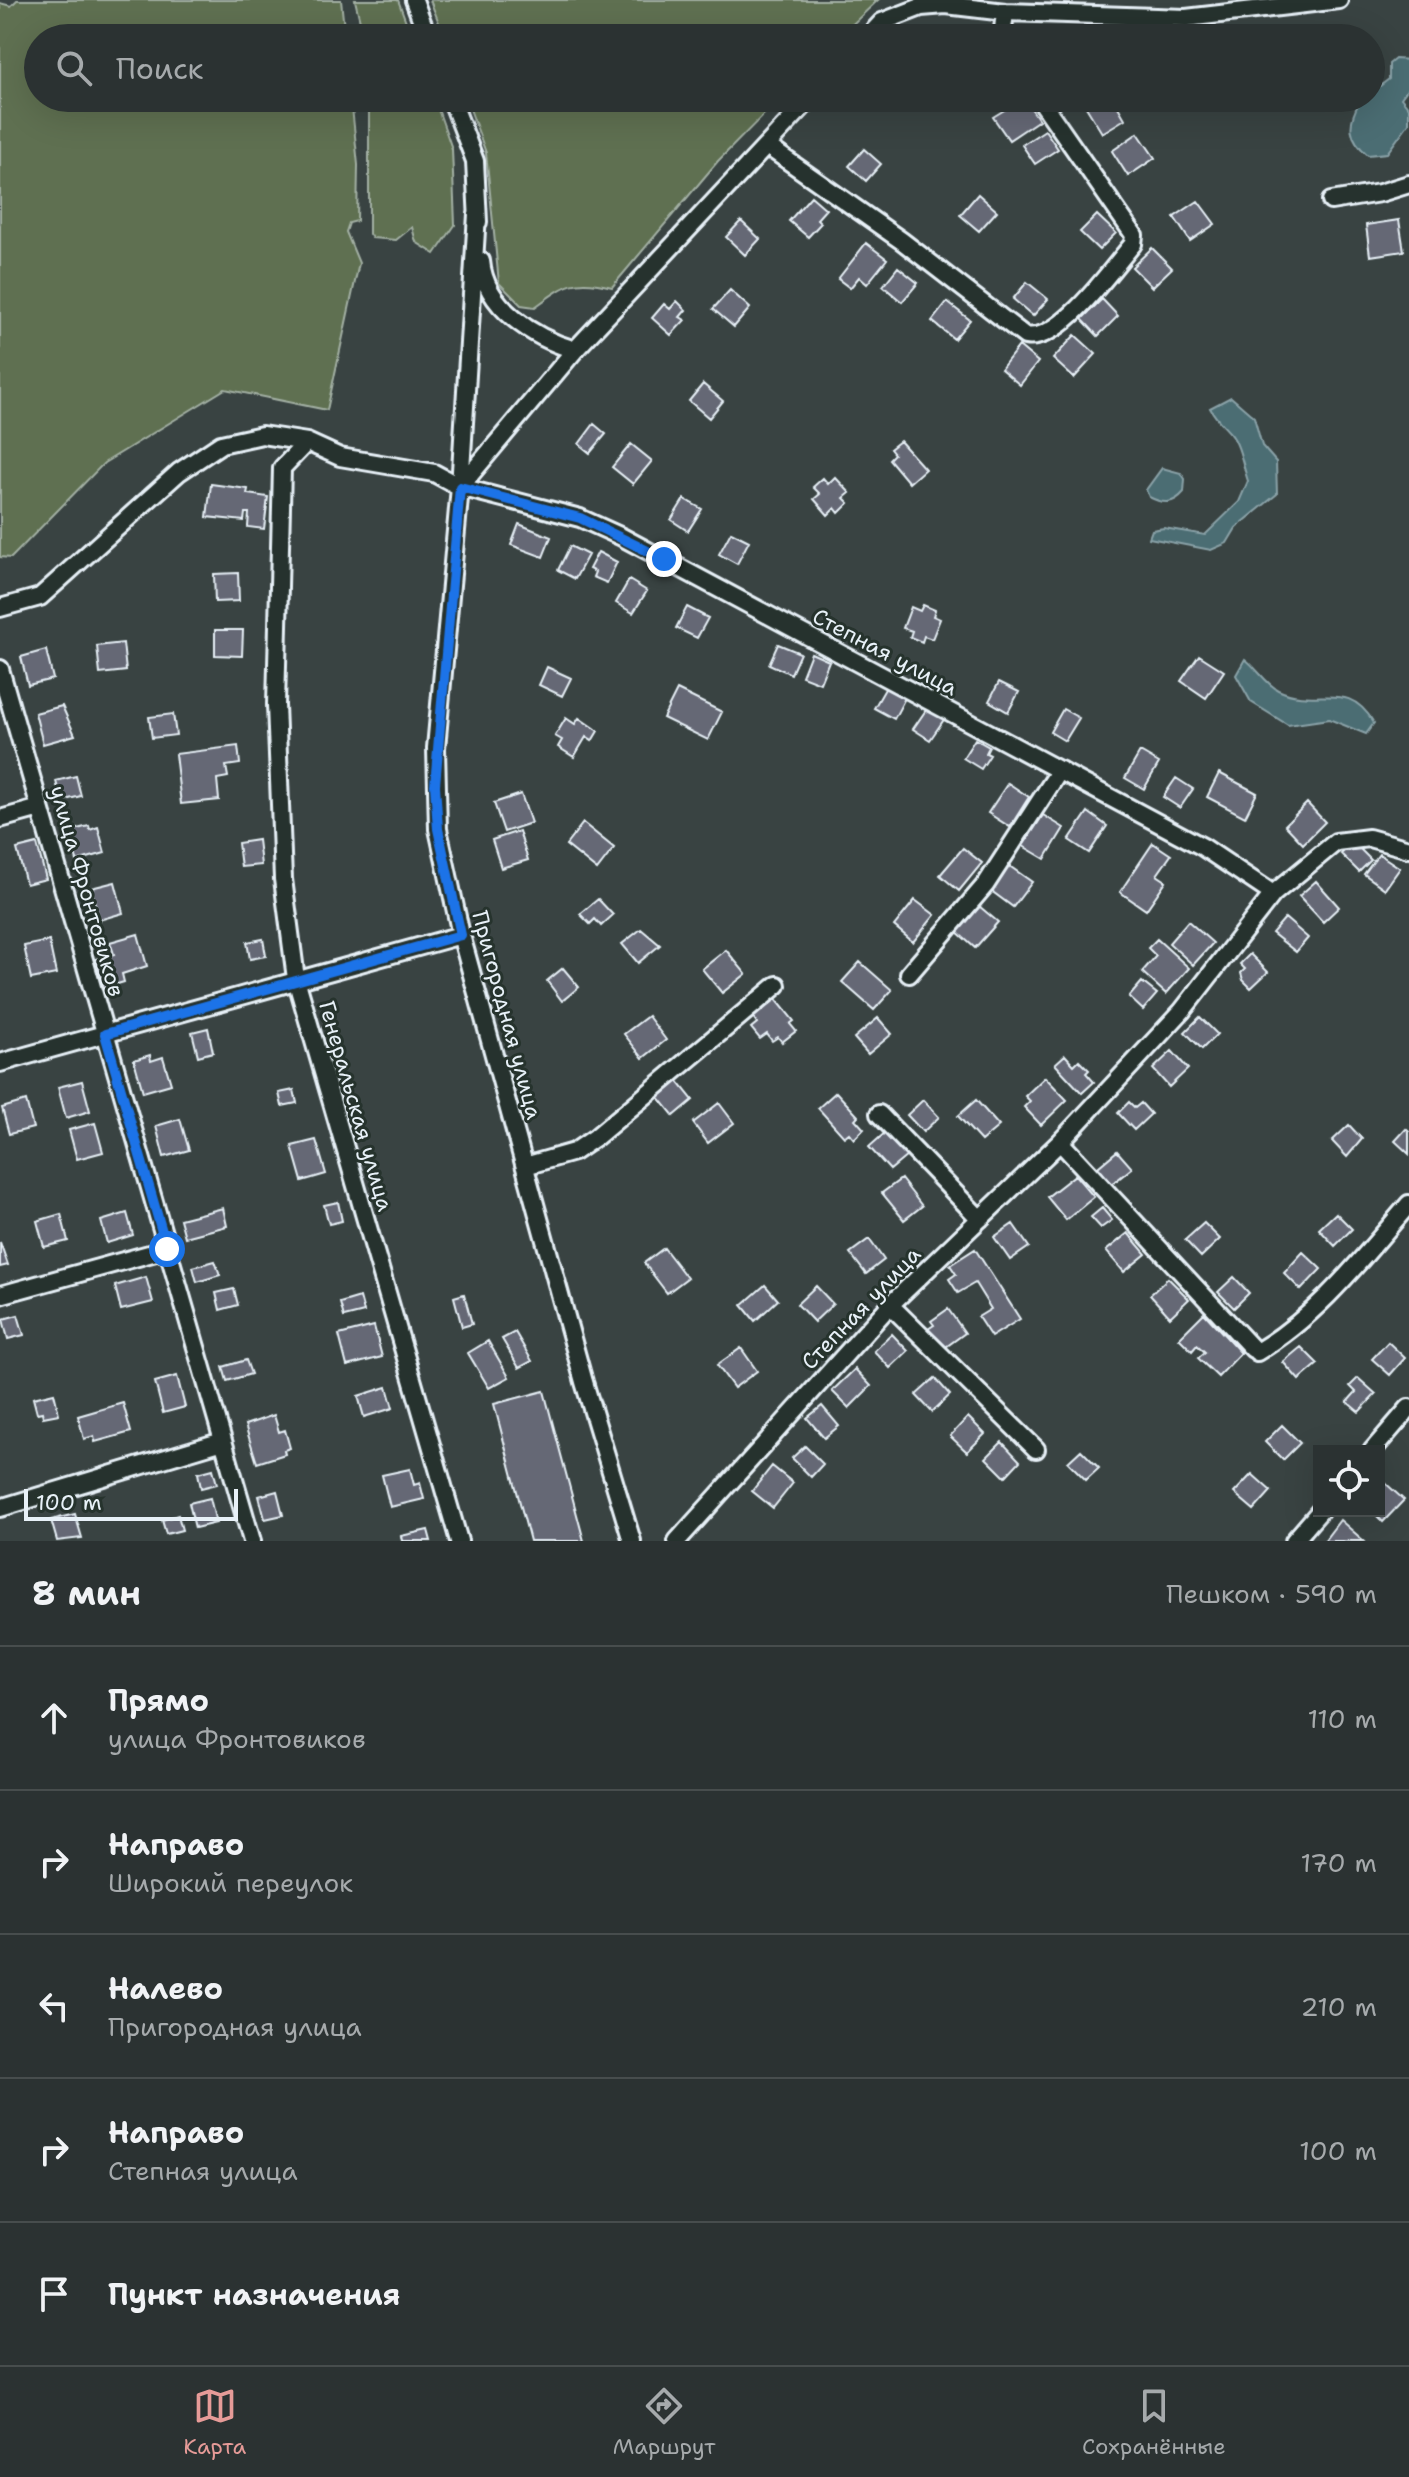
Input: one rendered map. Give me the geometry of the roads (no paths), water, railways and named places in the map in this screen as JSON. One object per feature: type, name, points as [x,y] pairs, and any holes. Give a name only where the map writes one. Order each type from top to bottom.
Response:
[{"type":"street","points":[[414,0],[423,24]]},
{"type":"street","points":[[880,24],[921,7],[946,5],[1005,12],[1186,18],[1339,0]]},
{"type":"street","points":[[1004,24],[1005,12]]},
{"type":"street","points":[[456,112],[475,161],[482,276],[492,298],[529,327],[575,350]]},
{"type":"street","points":[[460,487],[575,350],[798,112]]},
{"type":"street","points":[[767,146],[902,241],[1025,336],[1036,339],[1047,335],[1068,318],[1133,244],[1134,235],[1049,112]]},
{"type":"street","points":[[1331,201],[1380,193],[1409,184]]},
{"type":"street","name":"Пригородная улица","points":[[477,214],[460,487],[435,785],[438,829],[461,935],[632,1541]]},
{"type":"street","name":"Степная улица","points":[[0,608],[40,597],[179,472],[221,444],[262,435],[307,442],[340,457],[434,473],[460,487],[580,518],[622,537],[1203,847],[1273,894]]},
{"type":"street","name":"Генеральская улица","points":[[307,442],[282,468],[276,705],[283,879],[296,979],[459,1541]]},
{"type":"street","name":"улица Фронтовиков","points":[[0,669],[252,1541]]},
{"type":"street","points":[[909,974],[986,884],[1060,770]]},
{"type":"street","points":[[0,819],[40,808]]},
{"type":"street","name":"Степная улица","points":[[677,1541],[890,1305],[1060,1142],[1182,1011],[1273,894],[1336,842],[1369,838],[1409,849]]},
{"type":"street","points":[[0,1063],[461,935]]},
{"type":"street","points":[[525,1166],[574,1152],[596,1137],[777,985]]},
{"type":"street","points":[[879,1114],[980,1219]]},
{"type":"street","points":[[1060,1142],[1255,1351],[1296,1325],[1350,1272],[1409,1204]]},
{"type":"street","points":[[0,1295],[167,1249]]},
{"type":"street","points":[[890,1305],[1036,1449]]},
{"type":"street","points":[[1377,1445],[1409,1408]]},
{"type":"street","points":[[0,1508],[223,1441]]},
{"type":"street","points":[[1294,1541],[1315,1517]]},
{"type":"water","points":[[1395,59],[1409,60],[1409,87],[1401,98],[1409,108],[1409,123],[1387,153],[1368,155],[1353,137],[1353,117],[1355,112],[1385,112],[1385,82],[1389,79],[1389,64]]},
{"type":"water","points":[[1231,397],[1254,417],[1262,446],[1276,462],[1277,494],[1236,528],[1227,543],[1211,550],[1149,538],[1152,530],[1164,528],[1205,535],[1239,502],[1248,481],[1241,456],[1233,438],[1210,408]]},
{"type":"water","points":[[1162,468],[1181,473],[1185,479],[1184,492],[1172,501],[1163,502],[1149,497],[1146,490]]},
{"type":"water","points":[[1245,659],[1278,690],[1306,697],[1342,697],[1364,709],[1374,723],[1366,734],[1329,719],[1288,725],[1251,702],[1236,675]]}]
